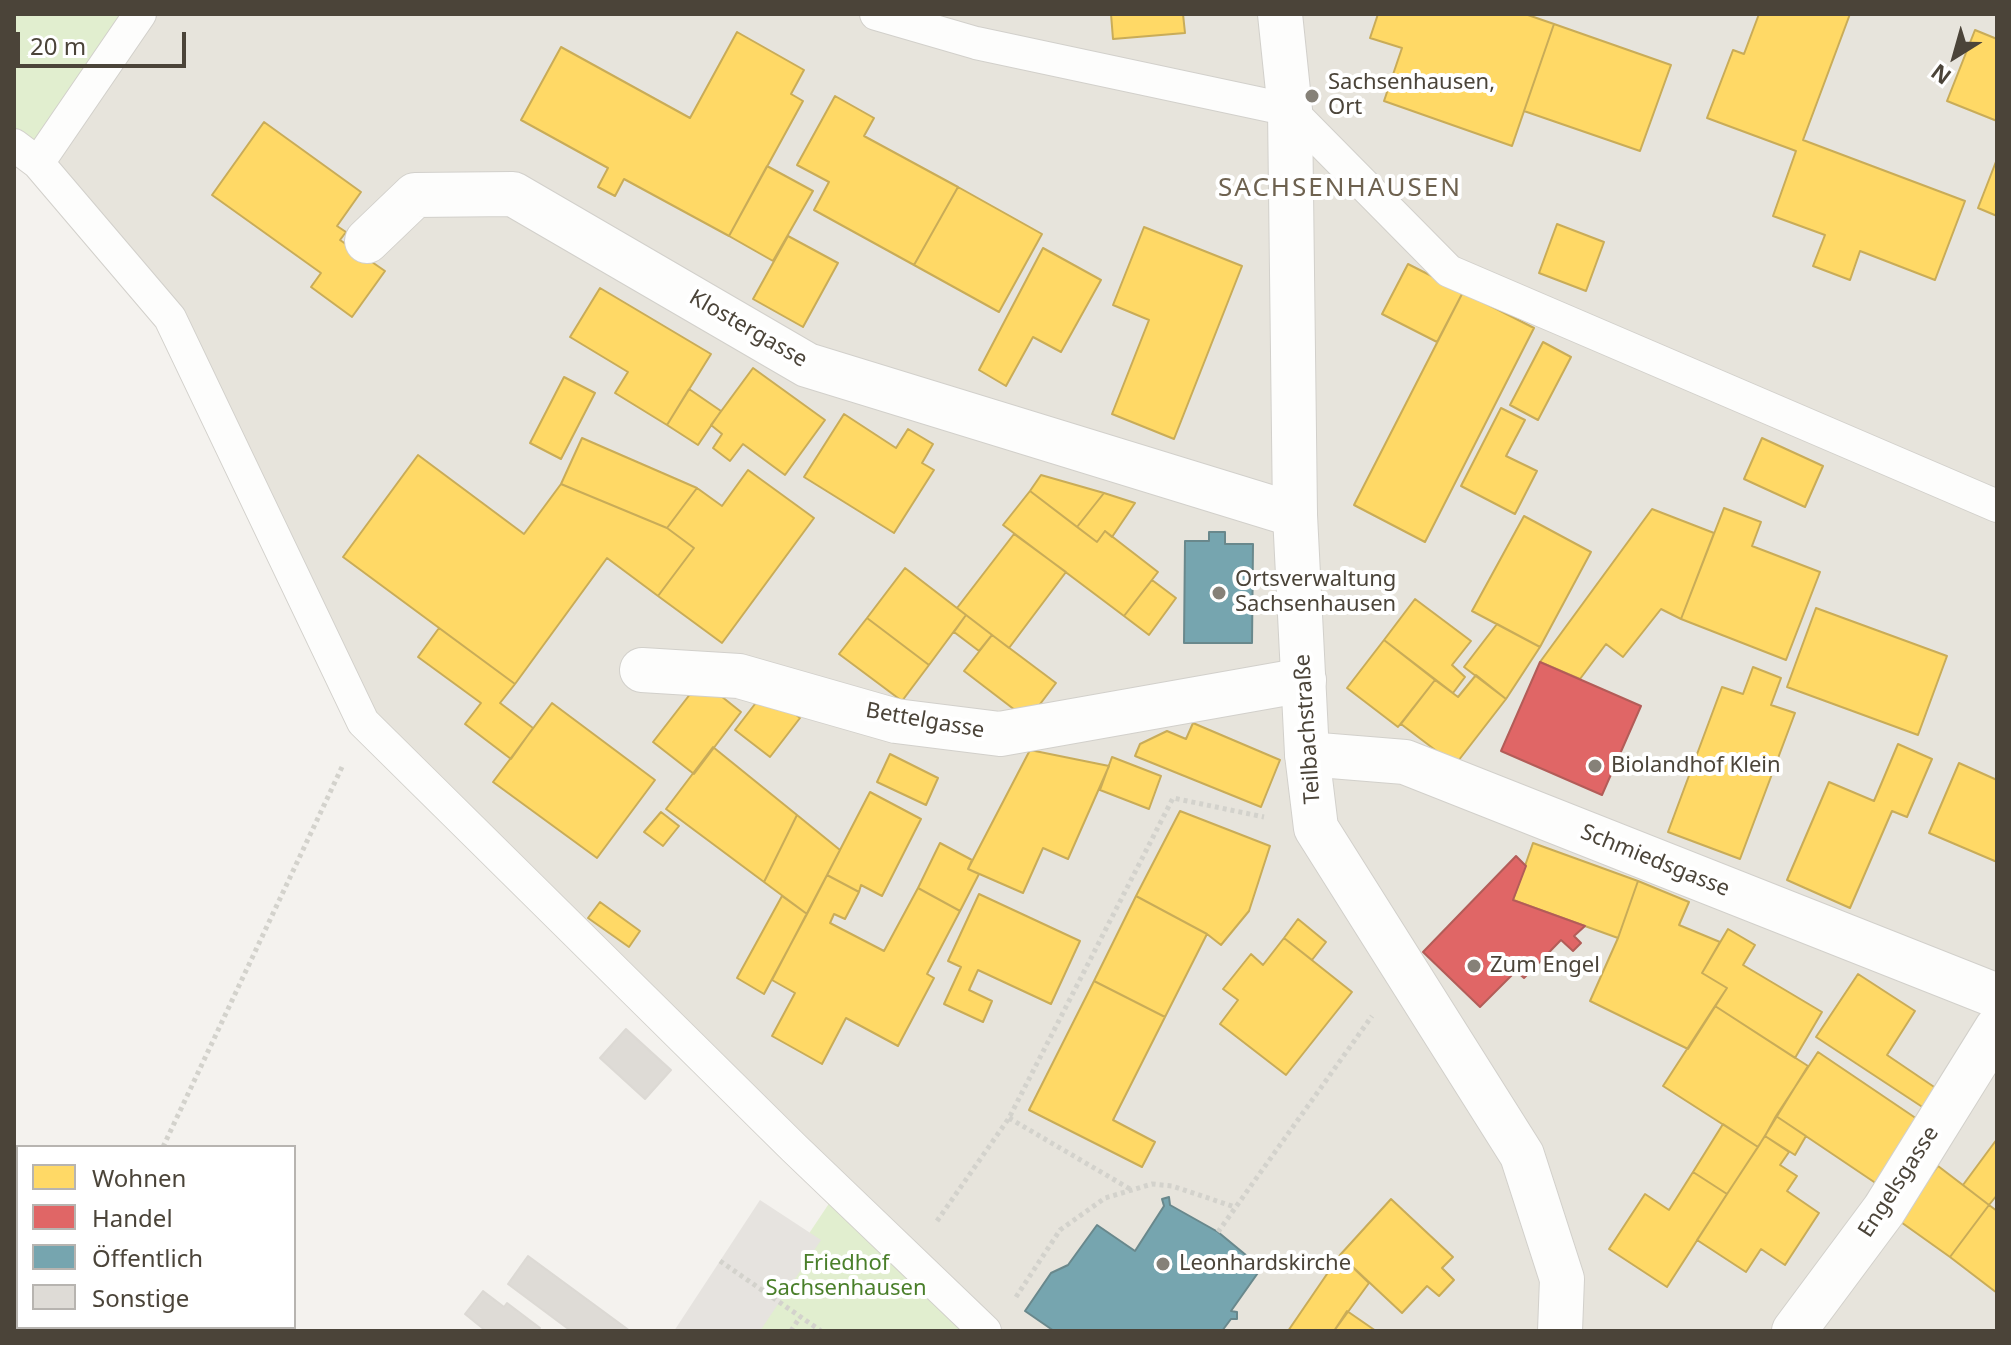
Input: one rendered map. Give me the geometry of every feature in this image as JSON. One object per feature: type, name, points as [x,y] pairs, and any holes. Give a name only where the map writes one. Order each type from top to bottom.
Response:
[{"type":"street","name":"Teilbachstraße","points":[[1280,14],[1290,110],[1295,515],[1307,754],[1316,828],[1522,1155],[1562,1279],[1560,1331]]},
{"type":"street","name":"Klostergasse","points":[[367,241],[415,195],[513,194],[807,365],[1295,515]]},
{"type":"street","name":"Bettelgasse","points":[[642,670],[739,676],[896,721],[1000,734],[1304,680]]},
{"type":"street","name":"Schmiedsgasse","points":[[1307,754],[1405,762],[1997,996]]},
{"type":"street","name":"Engelsgasse","points":[[1794,1331],[1884,1210],[1997,1028]]},
{"type":"lane","points":[[140,14],[26,154],[170,318],[363,722],[985,1331]]},
{"type":"lane","points":[[876,14],[976,43],[1290,110],[1449,271],[1997,506]]},
{"type":"path","points":[[164,1145],[363,722]]},
{"type":"path","points":[[910,1259],[1009,1118],[1173,798],[1316,828]]},
{"type":"path","points":[[1218,1232],[1380,1004]]},
{"type":"path","points":[[1009,1118],[1131,1190]]},
{"type":"path","points":[[1011,1306],[1060,1230],[1105,1198],[1152,1184],[1172,1186],[1235,1207]]},
{"type":"path","points":[[720,1261],[821,1331]]},
{"type":"path","points":[[791,1331],[800,1317]]},
{"type":"shaded area","points":[[140,14],[1997,14],[1997,1331],[985,1331],[363,722],[170,318],[38,163]]},
{"type":"shaded area","points":[[760,1200],[821,1240],[760,1331],[674,1331]]},
{"type":"green space","points":[[14,14],[140,14],[38,163],[14,145]]},
{"type":"green space","name":"Friedhof Sachsenhausen","points":[[838,1190],[985,1331],[744,1331]]},
{"type":"building: Wohnen","points":[[1111,14],[1183,14],[1185,33],[1113,39]]},
{"type":"building: Wohnen","points":[[1378,14],[1525,14],[1554,24],[1512,146],[1384,101],[1402,48],[1370,38]]},
{"type":"building: Wohnen","points":[[1759,14],[1850,14],[1803,140],[1965,201],[1935,280],[1860,251],[1850,280],[1813,266],[1825,235],[1773,216],[1796,151],[1707,118],[1733,50],[1744,54]]},
{"type":"building: Wohnen","points":[[1554,24],[1671,65],[1640,151],[1524,111]]},
{"type":"building: Wohnen","points":[[1975,30],[1997,39],[1997,121],[1947,101]]},
{"type":"building: Wohnen","points":[[737,32],[804,70],[791,94],[803,101],[729,236],[624,179],[615,196],[598,187],[608,168],[521,120],[561,47],[690,118]]},
{"type":"building: Wohnen","points":[[835,96],[874,118],[864,136],[958,187],[914,265],[814,210],[829,182],[797,165]]},
{"type":"building: Wohnen","points":[[264,122],[361,192],[337,226],[346,232],[340,240],[385,271],[352,317],[311,287],[321,273],[212,195]]},
{"type":"building: Wohnen","points":[[1997,159],[1997,216],[1978,208]]},
{"type":"building: Wohnen","points":[[767,166],[813,191],[773,261],[729,236]]},
{"type":"building: Wohnen","points":[[958,187],[1042,234],[999,312],[914,265]]},
{"type":"building: Wohnen","points":[[1557,224],[1604,242],[1586,291],[1539,273]]},
{"type":"building: Wohnen","points":[[1144,227],[1242,266],[1174,439],[1112,414],[1149,320],[1113,305]]},
{"type":"building: Wohnen","points":[[788,236],[838,263],[803,327],[753,299]]},
{"type":"building: Wohnen","points":[[1043,248],[1101,280],[1061,352],[1033,337],[1006,386],[979,370]]},
{"type":"building: Wohnen","points":[[1408,264],[1463,292],[1437,342],[1382,314]]},
{"type":"building: Wohnen","points":[[600,288],[711,354],[667,425],[615,393],[628,372],[570,337]]},
{"type":"building: Wohnen","points":[[1463,292],[1534,328],[1425,542],[1354,505]]},
{"type":"building: Wohnen","points":[[1543,342],[1571,357],[1538,420],[1510,405]]},
{"type":"building: Wohnen","points":[[753,368],[825,420],[785,475],[743,444],[730,461],[713,448],[722,434],[711,425]]},
{"type":"building: Wohnen","points":[[564,377],[595,393],[561,459],[530,443]]},
{"type":"building: Wohnen","points":[[689,389],[721,411],[698,445],[667,425]]},
{"type":"building: Wohnen","points":[[1501,408],[1525,420],[1506,456],[1537,471],[1515,514],[1461,486]]},
{"type":"building: Wohnen","points":[[844,414],[896,448],[908,429],[933,444],[922,463],[934,470],[894,533],[804,477]]},
{"type":"building: Wohnen","points":[[582,438],[697,488],[667,528],[561,484]]},
{"type":"building: Wohnen","points":[[1762,438],[1823,466],[1805,507],[1744,479]]},
{"type":"building: Wohnen","points":[[418,455],[524,534],[561,484],[667,528],[694,548],[658,596],[607,558],[515,684],[343,557]]},
{"type":"building: Wohnen","points":[[748,470],[814,518],[722,643],[658,596],[694,548],[667,528],[697,488],[722,506]]},
{"type":"building: Wohnen","points":[[1041,475],[1104,493],[1077,527],[1030,491]]},
{"type":"building: Wohnen","points":[[1030,491],[1097,542],[1105,531],[1158,572],[1124,616],[1003,525]]},
{"type":"building: Wohnen","points":[[1104,493],[1135,503],[1112,537],[1105,531],[1097,542],[1077,527]]},
{"type":"building: Wohnen","points":[[1724,508],[1761,522],[1752,546],[1820,572],[1786,660],[1681,619]]},
{"type":"building: Wohnen","points":[[1652,509],[1714,533],[1681,619],[1661,609],[1623,657],[1606,644],[1580,679],[1540,662]]},
{"type":"building: Wohnen","points":[[1524,516],[1591,552],[1540,647],[1472,611]]},
{"type":"building: Wohnen","points":[[1014,534],[1066,572],[1009,648],[957,608]]},
{"type":"building: Wohnen","points":[[905,568],[966,615],[929,665],[867,618]]},
{"type":"building: Wohnen","points":[[1152,580],[1176,598],[1149,635],[1124,616]]},
{"type":"building: Wohnen","points":[[1415,599],[1471,641],[1452,665],[1465,677],[1453,693],[1384,640]]},
{"type":"building: Wohnen","points":[[1816,608],[1947,656],[1918,735],[1787,687]]},
{"type":"building: Wohnen","points":[[966,615],[992,635],[979,651],[954,632]]},
{"type":"building: Wohnen","points":[[867,618],[929,665],[902,701],[839,654]]},
{"type":"building: Wohnen","points":[[1497,624],[1540,647],[1506,699],[1464,667]]},
{"type":"building: Wohnen","points":[[439,628],[515,684],[500,703],[533,728],[511,759],[465,724],[481,703],[418,657]]},
{"type":"building: Wohnen","points":[[992,635],[1056,683],[1028,720],[964,671]]},
{"type":"building: Wohnen","points":[[1384,640],[1435,680],[1398,727],[1347,688]]},
{"type":"building: Wohnen","points":[[1753,667],[1781,678],[1771,705],[1795,713],[1740,859],[1668,832],[1722,687],[1743,694]]},
{"type":"building: Wohnen","points":[[1476,675],[1506,699],[1455,765],[1401,724],[1435,680],[1458,697]]},
{"type":"building: Wohnen","points":[[701,680],[741,712],[694,774],[653,742]]},
{"type":"building: Wohnen","points":[[765,691],[800,718],[770,757],[735,730]]},
{"type":"building: Wohnen","points":[[552,703],[655,780],[597,858],[493,782]]},
{"type":"building: Wohnen","points":[[1193,723],[1280,760],[1261,807],[1135,756],[1140,744],[1167,731],[1186,739]]},
{"type":"building: Wohnen","points":[[1898,744],[1932,759],[1907,817],[1892,811],[1850,908],[1787,880],[1829,782],[1874,801]]},
{"type":"building: Wohnen","points":[[713,747],[797,815],[764,882],[666,809]]},
{"type":"building: Wohnen","points":[[1030,750],[1109,766],[1068,859],[1043,848],[1023,893],[968,869]]},
{"type":"building: Wohnen","points":[[890,754],[938,778],[926,805],[877,782]]},
{"type":"building: Wohnen","points":[[1112,757],[1161,776],[1149,809],[1100,790]]},
{"type":"building: Wohnen","points":[[1959,763],[1997,780],[1997,862],[1929,833]]},
{"type":"building: Wohnen","points":[[870,792],[921,819],[882,896],[861,885],[859,892],[827,875]]},
{"type":"building: Wohnen","points":[[1180,811],[1270,846],[1249,911],[1221,945],[1207,934],[1136,896]]},
{"type":"building: Wohnen","points":[[661,812],[679,826],[663,846],[644,832]]},
{"type":"building: Wohnen","points":[[797,815],[840,850],[807,914],[764,882]]},
{"type":"building: Wohnen","points":[[940,843],[972,860],[968,869],[979,874],[960,911],[918,888]]},
{"type":"building: Wohnen","points":[[1533,843],[1638,881],[1618,938],[1513,900]]},
{"type":"building: Wohnen","points":[[827,875],[859,892],[845,919],[834,914],[830,923],[884,951],[918,888],[960,911],[927,974],[934,978],[898,1046],[846,1018],[822,1064],[772,1036],[795,993],[772,980]]},
{"type":"building: Wohnen","points":[[1638,881],[1689,902],[1679,925],[1720,942],[1702,973],[1727,988],[1688,1049],[1590,1001],[1618,938]]},
{"type":"building: Wohnen","points":[[979,894],[1080,941],[1051,1004],[978,970],[969,990],[992,1001],[983,1022],[944,1004],[961,967],[948,961]]},
{"type":"building: Wohnen","points":[[782,896],[807,914],[764,994],[737,978]]},
{"type":"building: Wohnen","points":[[1136,896],[1207,934],[1165,1017],[1094,981]]},
{"type":"building: Wohnen","points":[[600,902],[640,931],[629,947],[588,918]]},
{"type":"building: Wohnen","points":[[1298,919],[1326,942],[1312,960],[1284,938]]},
{"type":"building: Wohnen","points":[[1728,929],[1755,945],[1743,965],[1822,1012],[1795,1058],[1715,1006],[1727,988],[1702,973]]},
{"type":"building: Wohnen","points":[[1284,938],[1352,992],[1286,1075],[1220,1024],[1238,1000],[1223,989],[1251,954],[1263,965]]},
{"type":"building: Wohnen","points":[[1858,974],[1915,1011],[1887,1055],[1946,1095],[1933,1114],[1816,1037]]},
{"type":"building: Wohnen","points":[[1094,981],[1165,1017],[1113,1120],[1155,1142],[1142,1167],[1029,1110]]},
{"type":"building: Wohnen","points":[[1715,1006],[1808,1066],[1758,1147],[1663,1086]]},
{"type":"building: Wohnen","points":[[1818,1052],[1923,1123],[1880,1186],[1776,1116]]},
{"type":"building: Wohnen","points":[[1776,1116],[1806,1136],[1795,1155],[1765,1136]]},
{"type":"building: Wohnen","points":[[1723,1124],[1758,1147],[1727,1194],[1693,1172]]},
{"type":"building: Wohnen","points":[[1765,1136],[1789,1152],[1780,1165],[1797,1176],[1787,1191],[1819,1213],[1785,1265],[1761,1249],[1746,1272],[1697,1240]]},
{"type":"building: Wohnen","points":[[1997,1139],[1997,1195],[1989,1205],[1963,1185]]},
{"type":"building: Wohnen","points":[[1938,1166],[1989,1205],[1950,1257],[1898,1220]]},
{"type":"building: Wohnen","points":[[1693,1172],[1727,1194],[1667,1287],[1609,1249],[1645,1194],[1669,1210]]},
{"type":"building: Wohnen","points":[[1391,1199],[1453,1257],[1442,1268],[1454,1280],[1439,1296],[1427,1286],[1402,1313],[1340,1255]]},
{"type":"building: Wohnen","points":[[1989,1205],[1997,1211],[1997,1293],[1950,1257]]},
{"type":"building: Wohnen","points":[[1340,1255],[1369,1283],[1334,1331],[1288,1331]]},
{"type":"building: Wohnen","points":[[1347,1311],[1376,1331],[1334,1331]]},
{"type":"building: Handel","points":[[1540,662],[1641,706],[1602,795],[1501,751]]},
{"type":"building: Handel","points":[[1516,856],[1526,866],[1513,900],[1585,926],[1574,936],[1581,943],[1573,951],[1561,940],[1524,978],[1516,971],[1480,1007],[1423,952]]},
{"type":"building: Öffentlich","name":"Ortsverwaltung Sachsenhausen","points":[[1209,532],[1225,532],[1225,544],[1253,544],[1252,643],[1184,643],[1185,541],[1209,541]]},
{"type":"building: Öffentlich","name":"Leonhardskirche","points":[[1169,1197],[1170,1205],[1218,1232],[1258,1265],[1263,1263],[1265,1268],[1260,1270],[1231,1311],[1237,1312],[1237,1319],[1231,1319],[1222,1331],[1054,1331],[1025,1311],[1051,1273],[1068,1265],[1097,1225],[1135,1251],[1164,1206],[1162,1199]]},
{"type":"building: Sonstige","points":[[626,1029],[671,1070],[645,1099],[600,1058]]},
{"type":"building: Sonstige","points":[[528,1256],[630,1331],[571,1331],[508,1284]]},
{"type":"building: Sonstige","points":[[483,1291],[504,1307],[507,1303],[540,1328],[538,1331],[486,1331],[465,1314]]},
{"type":"place","name":"Sachsenhausen, Ort","points":[[1312,96]]},
{"type":"place","name":"Ortsverwaltung Sachsenhausen","points":[[1219,593]]},
{"type":"place","name":"Biolandhof Klein","points":[[1595,766]]},
{"type":"place","name":"Zum Engel","points":[[1474,966]]},
{"type":"place","name":"Leonhardskirche","points":[[1163,1264]]},
{"type":"district","name":"SACHSENHAUSEN","points":[[1340,189]]}]
